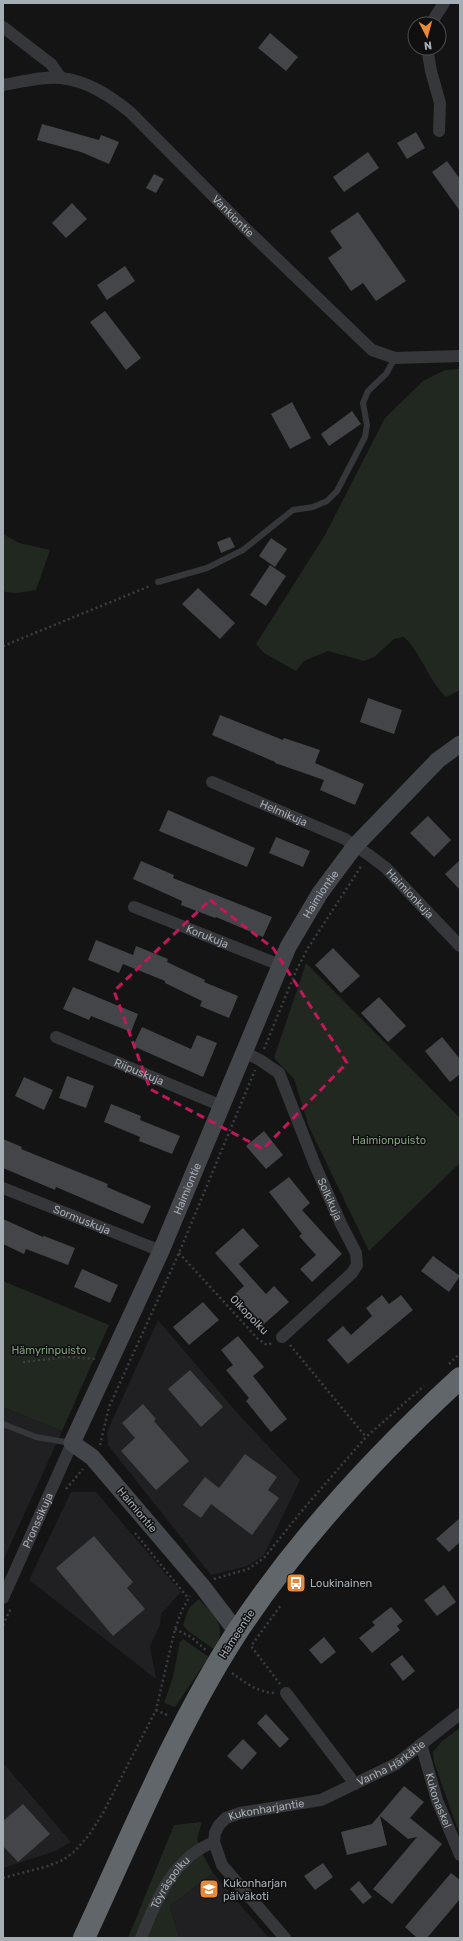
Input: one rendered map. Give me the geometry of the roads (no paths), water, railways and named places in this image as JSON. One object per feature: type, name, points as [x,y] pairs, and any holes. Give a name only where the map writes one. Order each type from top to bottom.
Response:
[{"type":"highway","name":"Hämeentie","points":[[84,1938],[170,1754],[206,1684],[237,1632],[274,1580],[344,1493],[394,1441],[454,1371]]},
{"type":"street","points":[[436,16],[444,3]]},
{"type":"street","points":[[3,27],[51,64],[61,78]]},
{"type":"street","points":[[428,56],[440,103],[439,131]]},
{"type":"street","name":"Vankiontie","points":[[3,85],[35,79],[61,78],[87,85],[110,96],[130,112],[246,229],[372,350],[395,358],[460,356]]},
{"type":"street","name":"Haimiontie","points":[[237,1632],[202,1586],[92,1457],[72,1443],[162,1249],[288,947],[320,892],[362,850],[438,760],[460,744]]},
{"type":"street","name":"Helmikuja","points":[[212,782],[344,839],[362,850]]},
{"type":"street","name":"Haimionkuja","points":[[362,850],[386,868],[460,946]]},
{"type":"street","name":"Korukuja","points":[[134,907],[280,965]]},
{"type":"street","name":"Riipuskuja","points":[[56,1037],[222,1106]]},
{"type":"street","name":"Solkikuja","points":[[244,1052],[260,1060],[279,1073],[314,1165],[356,1253],[357,1265],[352,1273],[282,1337]]},
{"type":"street","name":"Sormuskuja","points":[[3,1188],[162,1249]]},
{"type":"street","name":"Pronssikuja","points":[[8,1600],[72,1443]]},
{"type":"street","name":"Vanha Härkätie","points":[[286,1692],[355,1784],[396,1764],[460,1714]]},
{"type":"street","name":"Kukonaskel","points":[[421,1744],[437,1800],[460,1855]]},
{"type":"street","name":"Kukonharjantie","points":[[214,1842],[215,1832],[226,1818],[240,1813],[321,1800],[355,1784]]},
{"type":"street","points":[[214,1842],[222,1865],[285,1938]]},
{"type":"street","name":"Töyräspolku","points":[[141,1938],[159,1898],[180,1866],[194,1852],[203,1846],[214,1842]]},
{"type":"lane","points":[[158,582],[207,568],[243,550],[293,510],[313,507],[327,501],[337,491],[365,438],[367,425],[363,403],[368,391],[386,374],[395,358]]},
{"type":"lane","points":[[3,1424],[36,1437],[72,1443]]},
{"type":"place","name":"Loukinainen","points":[[296,1583]]},
{"type":"place","name":"Kukonharjan päiväkoti","points":[[209,1889]]},
{"type":"park label","name":"Haimionpuisto","points":[[389,1140]]},
{"type":"park label","name":"Hämyrinpuisto","points":[[49,1350]]}]
